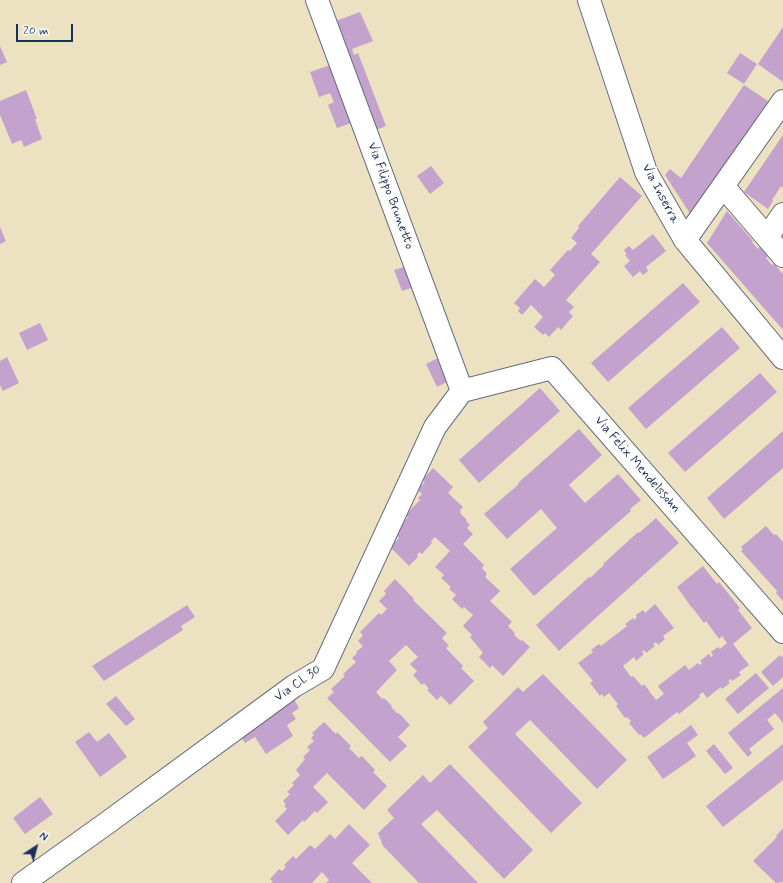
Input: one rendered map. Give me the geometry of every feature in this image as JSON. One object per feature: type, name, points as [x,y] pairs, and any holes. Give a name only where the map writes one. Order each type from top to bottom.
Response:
[{"type":"street","name":"Via Filippo Brunetto","points":[[317,0],[462,391]]},
{"type":"street","name":"Via Inserra","points":[[589,0],[646,172],[685,240],[783,358]]},
{"type":"street","points":[[685,240],[783,102]]},
{"type":"street","points":[[724,186],[783,256]]},
{"type":"street","points":[[767,237],[783,214]]},
{"type":"street","name":"Via Felix Mendelssohn","points":[[462,391],[552,368],[783,632]]},
{"type":"street","name":"Via Cl. 30","points":[[23,883],[107,824],[294,686],[323,669],[435,428],[462,391]]},
{"type":"building","points":[[360,12],[373,41],[352,49],[354,55],[358,53],[386,126],[371,132],[336,21]]},
{"type":"building","points":[[783,27],[783,82],[758,64]]},
{"type":"building","points":[[0,46],[7,62],[0,65]]},
{"type":"building","points":[[740,53],[757,64],[744,84],[727,73]]},
{"type":"building","points":[[330,65],[354,122],[337,128],[328,105],[334,102],[330,93],[319,97],[310,72]]},
{"type":"building","points":[[744,85],[768,101],[691,215],[665,175],[670,169],[681,178]]},
{"type":"building","points":[[26,90],[37,119],[35,119],[42,139],[24,147],[21,140],[12,144],[0,115],[0,101]]},
{"type":"building","points":[[783,135],[783,188],[781,186],[768,209],[744,192]]},
{"type":"building","points":[[431,166],[444,183],[430,194],[417,176]]},
{"type":"building","points":[[620,177],[642,196],[591,254],[600,262],[566,300],[574,307],[569,312],[573,316],[561,330],[558,327],[549,337],[545,333],[543,335],[534,327],[543,317],[531,305],[522,315],[518,311],[520,308],[514,303],[535,279],[544,287],[555,275],[550,270],[568,250],[570,251],[577,243],[571,238],[579,228],[578,226]]},
{"type":"building","points":[[727,211],[758,249],[760,247],[768,256],[766,258],[772,265],[774,264],[783,274],[783,330],[707,243]]},
{"type":"building","points":[[0,227],[6,241],[0,244]]},
{"type":"building","points":[[653,234],[666,251],[646,267],[648,271],[643,275],[640,271],[633,277],[624,266],[630,261],[625,255],[627,254],[624,250],[629,246],[633,250]]},
{"type":"building","points":[[407,266],[414,287],[402,291],[394,270]]},
{"type":"building","points":[[683,283],[700,302],[608,382],[591,363]]},
{"type":"building","points":[[40,323],[48,340],[27,350],[19,333]]},
{"type":"building","points":[[722,327],[740,348],[646,429],[628,408]]},
{"type":"building","points":[[7,357],[19,383],[3,391],[0,385],[0,361]]},
{"type":"building","points":[[438,358],[449,381],[437,387],[426,364]]},
{"type":"building","points":[[760,373],[777,392],[685,472],[668,453]]},
{"type":"building","points":[[540,388],[560,411],[479,483],[459,460]]},
{"type":"building","points":[[579,429],[602,455],[569,485],[585,503],[618,474],[641,500],[630,509],[631,511],[534,596],[510,569],[557,528],[541,509],[507,539],[484,514]]},
{"type":"building","points":[[783,431],[783,468],[724,519],[707,498]]},
{"type":"building","points":[[433,468],[453,487],[448,493],[463,507],[460,510],[460,513],[467,520],[466,521],[470,525],[467,528],[473,534],[463,544],[484,565],[482,568],[487,574],[485,577],[500,591],[490,601],[512,622],[508,626],[515,633],[514,635],[530,647],[503,676],[492,665],[490,668],[479,657],[483,653],[470,637],[472,635],[463,626],[473,615],[464,607],[462,609],[452,599],[456,595],[449,589],[451,587],[441,578],[444,575],[435,567],[450,551],[435,537],[431,541],[432,543],[422,554],[420,552],[417,555],[418,557],[409,566],[390,547],[399,538],[395,534],[408,517],[405,515],[420,500],[418,498],[422,494],[417,490],[425,482],[422,480]]},
{"type":"building","points":[[656,518],[679,543],[559,651],[536,625],[589,577],[590,578],[638,532],[639,533]]},
{"type":"building","points":[[766,526],[783,542],[783,601],[776,593],[777,591],[741,551],[743,549],[741,547]]},
{"type":"building","points":[[703,566],[717,584],[719,582],[740,608],[738,610],[752,628],[733,644],[749,665],[739,672],[741,675],[732,681],[731,679],[728,681],[730,683],[722,689],[721,687],[707,698],[703,692],[699,695],[700,697],[679,714],[677,712],[644,738],[640,734],[639,735],[629,723],[631,721],[627,717],[625,718],[616,706],[618,704],[609,693],[604,697],[602,694],[600,696],[590,683],[593,681],[578,663],[593,652],[591,650],[599,644],[601,646],[627,626],[625,624],[633,618],[634,620],[637,617],[636,615],[643,610],[645,613],[655,604],[674,628],[663,636],[665,639],[658,645],[656,642],[653,644],[655,646],[646,653],[644,650],[642,652],[644,654],[636,661],[634,657],[623,666],[631,677],[633,676],[642,686],[644,684],[656,700],[664,694],[658,686],[685,665],[689,670],[698,663],[700,665],[702,663],[700,661],[709,654],[711,657],[713,655],[711,652],[718,647],[720,649],[727,643],[722,636],[719,639],[706,621],[704,623],[677,587]]},
{"type":"building","points":[[395,579],[414,599],[413,600],[447,633],[442,638],[449,646],[446,648],[463,666],[461,668],[474,681],[450,705],[441,696],[437,700],[427,690],[429,689],[424,683],[422,685],[413,675],[417,671],[410,664],[418,657],[406,645],[389,661],[397,670],[376,692],[382,699],[384,698],[392,706],[391,707],[410,725],[398,737],[407,746],[390,762],[327,698],[334,692],[331,689],[345,676],[343,674],[356,662],[352,658],[363,646],[358,641],[363,635],[360,632],[379,613],[381,615],[387,609],[379,601],[386,594],[384,591]]},
{"type":"building","points":[[187,605],[195,617],[181,626],[183,630],[104,681],[92,666]]},
{"type":"building","points":[[780,655],[781,657],[783,656],[783,677],[773,686],[761,672]]},
{"type":"building","points":[[756,673],[769,688],[738,714],[725,699]]},
{"type":"building","points":[[543,674],[627,760],[597,789],[530,720],[515,734],[582,803],[551,833],[468,747],[488,728],[483,722],[518,687],[523,692]]},
{"type":"building","points":[[783,688],[783,723],[775,713],[767,720],[774,729],[749,749],[752,753],[748,757],[728,733]]},
{"type":"building","points":[[116,696],[135,719],[126,726],[106,704]]},
{"type":"building","points":[[292,696],[299,708],[292,713],[296,719],[287,725],[293,736],[266,754],[255,737],[245,743],[237,731]]},
{"type":"building","points":[[324,722],[351,746],[349,748],[359,758],[362,756],[375,770],[373,772],[387,786],[364,810],[327,773],[313,787],[328,802],[317,813],[315,811],[304,822],[303,820],[288,835],[275,821],[287,809],[284,806],[286,804],[283,801],[290,794],[287,792],[294,785],[292,783],[300,775],[296,770],[305,759],[303,757],[310,750],[307,747],[314,741],[311,738],[314,735],[312,733]]},
{"type":"building","points":[[691,725],[698,735],[687,743],[696,756],[663,779],[647,757]]},
{"type":"building","points":[[89,732],[97,742],[109,733],[127,757],[100,777],[75,742]]},
{"type":"building","points":[[714,744],[733,768],[725,774],[706,751]]},
{"type":"building","points":[[783,744],[783,780],[723,827],[706,806]]},
{"type":"building","points":[[450,764],[533,850],[504,879],[437,810],[421,824],[478,883],[419,883],[383,846],[378,833],[394,818],[387,810],[423,775],[430,783]]},
{"type":"building","points":[[40,797],[53,814],[25,834],[13,818]]},
{"type":"building","points":[[349,824],[370,845],[352,863],[372,883],[326,883],[329,880],[322,872],[312,883],[271,883],[273,882],[270,879],[279,869],[282,871],[286,867],[284,865],[293,856],[296,859],[310,845],[315,849],[330,834],[335,839]]},
{"type":"building","points":[[783,828],[783,882],[776,883],[753,861],[777,837],[776,836]]}]
